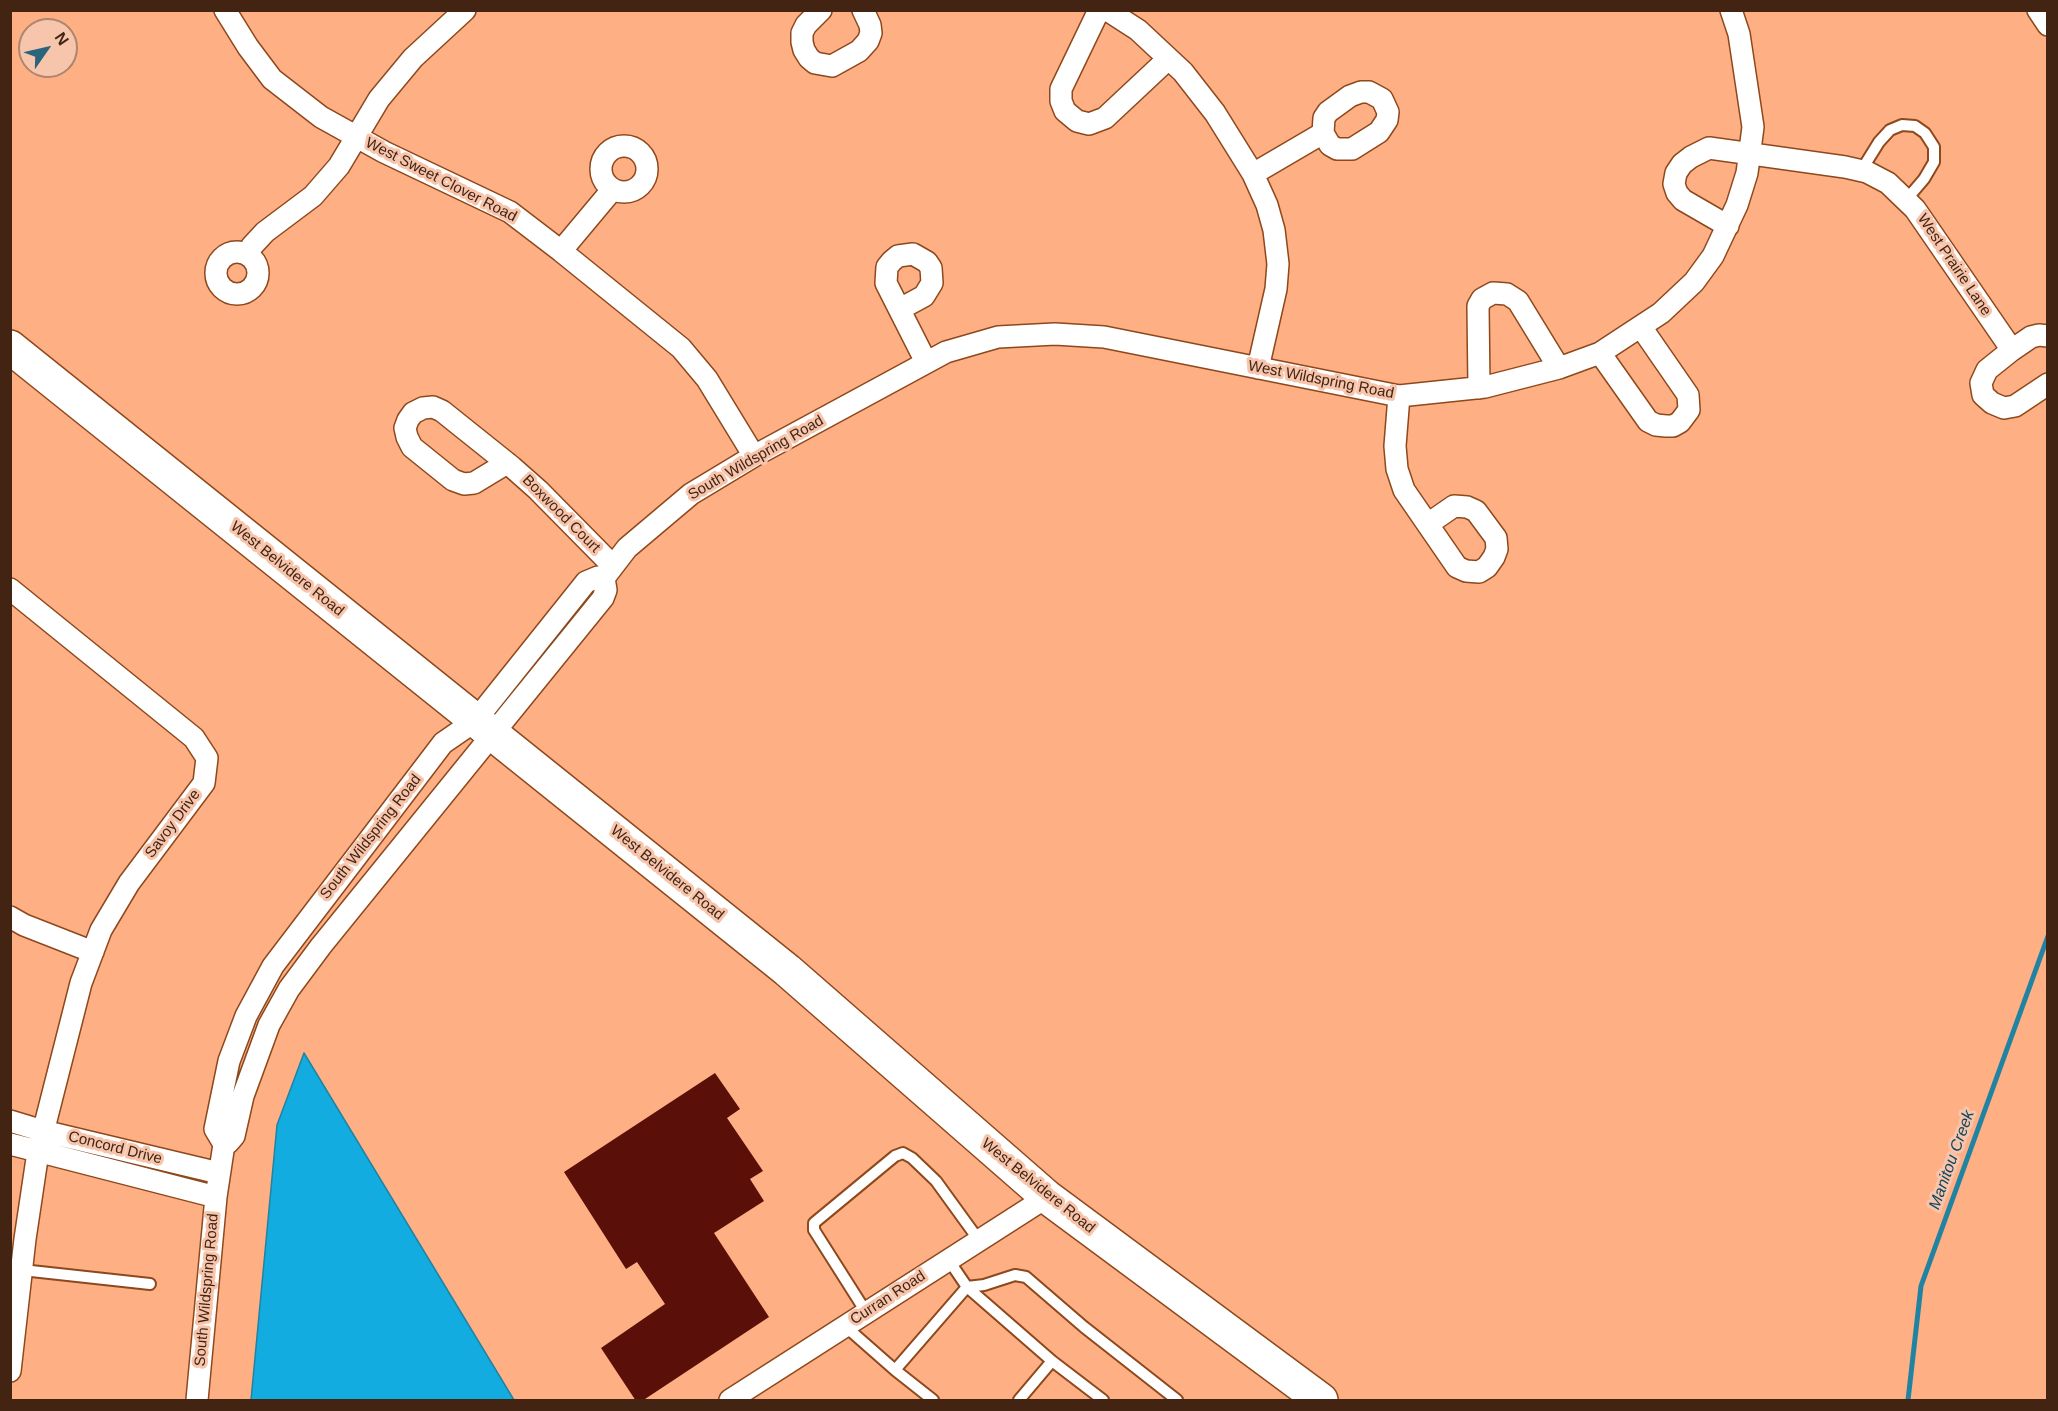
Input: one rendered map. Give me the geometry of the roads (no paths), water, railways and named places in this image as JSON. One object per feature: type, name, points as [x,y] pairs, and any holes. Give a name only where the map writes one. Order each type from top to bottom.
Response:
[{"type":"main road","name":"West Belvidere Road","points":[[10,347],[787,970],[1047,1197],[1311,1398]]},
{"type":"street","name":"West Sweet Clover Road","points":[[225,10],[248,47],[272,79],[321,117],[384,152],[510,212],[681,348],[707,380],[754,456]]},
{"type":"street","points":[[248,255],[252,246],[266,232],[313,196],[339,166],[379,99],[413,58],[465,10]]},
{"type":"street","points":[[821,10],[806,25],[801,42],[809,58],[815,63],[832,66],[859,51],[868,41],[871,33],[870,25],[863,10]]},
{"type":"street","points":[[1099,10],[1060,93],[1065,111],[1077,121],[1094,124],[1108,116],[1168,59]]},
{"type":"street","points":[[1107,10],[1131,16],[1138,30],[1182,72],[1215,113],[1253,174],[1267,205],[1274,231],[1278,264],[1276,289],[1258,368]]},
{"type":"street","name":"West Wildspring Road","points":[[926,362],[946,352],[998,337],[1055,334],[1104,337],[1399,396],[1479,388],[1559,368],[1600,352],[1667,308],[1694,282],[1713,256],[1743,188],[1751,153],[1753,127],[1739,34],[1731,10]]},
{"type":"street","points":[[2038,10],[2048,25]]},
{"type":"street","points":[[1253,174],[1323,133]]},
{"type":"street","name":"West Prairie Lane","points":[[1728,226],[1683,200],[1675,188],[1675,175],[1678,168],[1687,159],[1709,148],[1867,172],[1888,183],[1916,209],[2012,350]]},
{"type":"street","points":[[561,251],[612,190]]},
{"type":"street","points":[[1479,388],[1478,306],[1482,299],[1493,293],[1507,294],[1518,301],[1559,368]]},
{"type":"street","points":[[900,309],[926,362]]},
{"type":"street","points":[[1600,352],[1648,420],[1656,425],[1666,426],[1673,426],[1680,422],[1689,410],[1688,395],[1641,327]]},
{"type":"street","points":[[2048,336],[2031,337],[2012,350],[1987,370],[1981,383],[1983,395],[1992,403],[2004,408],[2015,406],[2048,384]]},
{"type":"street","name":"South Wildspring Road","points":[[224,1144],[234,1136],[243,1096],[257,1054],[269,1025],[289,989],[484,728],[586,582],[608,572],[627,548],[691,494],[754,456],[926,362]]},
{"type":"street","points":[[1399,396],[1395,446],[1396,469],[1404,490],[1428,524]]},
{"type":"street","name":"Boxwood Court","points":[[507,463],[474,483],[464,484],[453,480],[412,447],[406,437],[405,428],[408,420],[413,413],[423,408],[433,407],[442,411],[507,463],[563,514],[608,572]]},
{"type":"street","name":"Savoy Drive","points":[[10,589],[194,738],[207,758],[204,783],[129,883],[101,930],[81,983],[18,1239],[22,1270],[10,1371]]},
{"type":"street","name":"South Wildspring Road","points":[[197,1401],[216,1197],[224,1144],[215,1129],[229,1061],[250,1006],[292,939],[443,743],[484,728]]},
{"type":"street","points":[[10,917],[24,925],[93,952]]},
{"type":"street","points":[[292,939],[314,955]]},
{"type":"street","name":"Concord Drive","points":[[10,1121],[219,1173]]},
{"type":"street","name":"Concord Drive","points":[[10,1144],[216,1197]]},
{"type":"street","name":"Curran Road","points":[[730,1401],[978,1239],[1047,1197]]},
{"type":"lane","points":[[1861,171],[1879,142],[1890,130],[1902,125],[1914,126],[1925,133],[1934,147],[1934,162],[1906,201]]},
{"type":"lane","points":[[866,1312],[814,1230],[814,1223],[895,1156],[903,1153],[912,1158],[936,1181],[978,1239]]},
{"type":"lane","points":[[948,1259],[967,1287],[1052,1361],[1103,1401]]},
{"type":"lane","points":[[22,1270],[150,1284]]},
{"type":"lane","points":[[894,1370],[967,1287],[984,1285],[1015,1275],[1026,1277],[1084,1327],[1177,1401]]},
{"type":"lane","points":[[845,1326],[933,1401]]},
{"type":"lane","points":[[1018,1401],[1052,1361]]},
{"type":"water","points":[[304,1053],[514,1400],[251,1400],[277,1125]]},
{"type":"waterway","name":"Manitou Creek","points":[[1908,1400],[1921,1286],[2048,936]]}]
